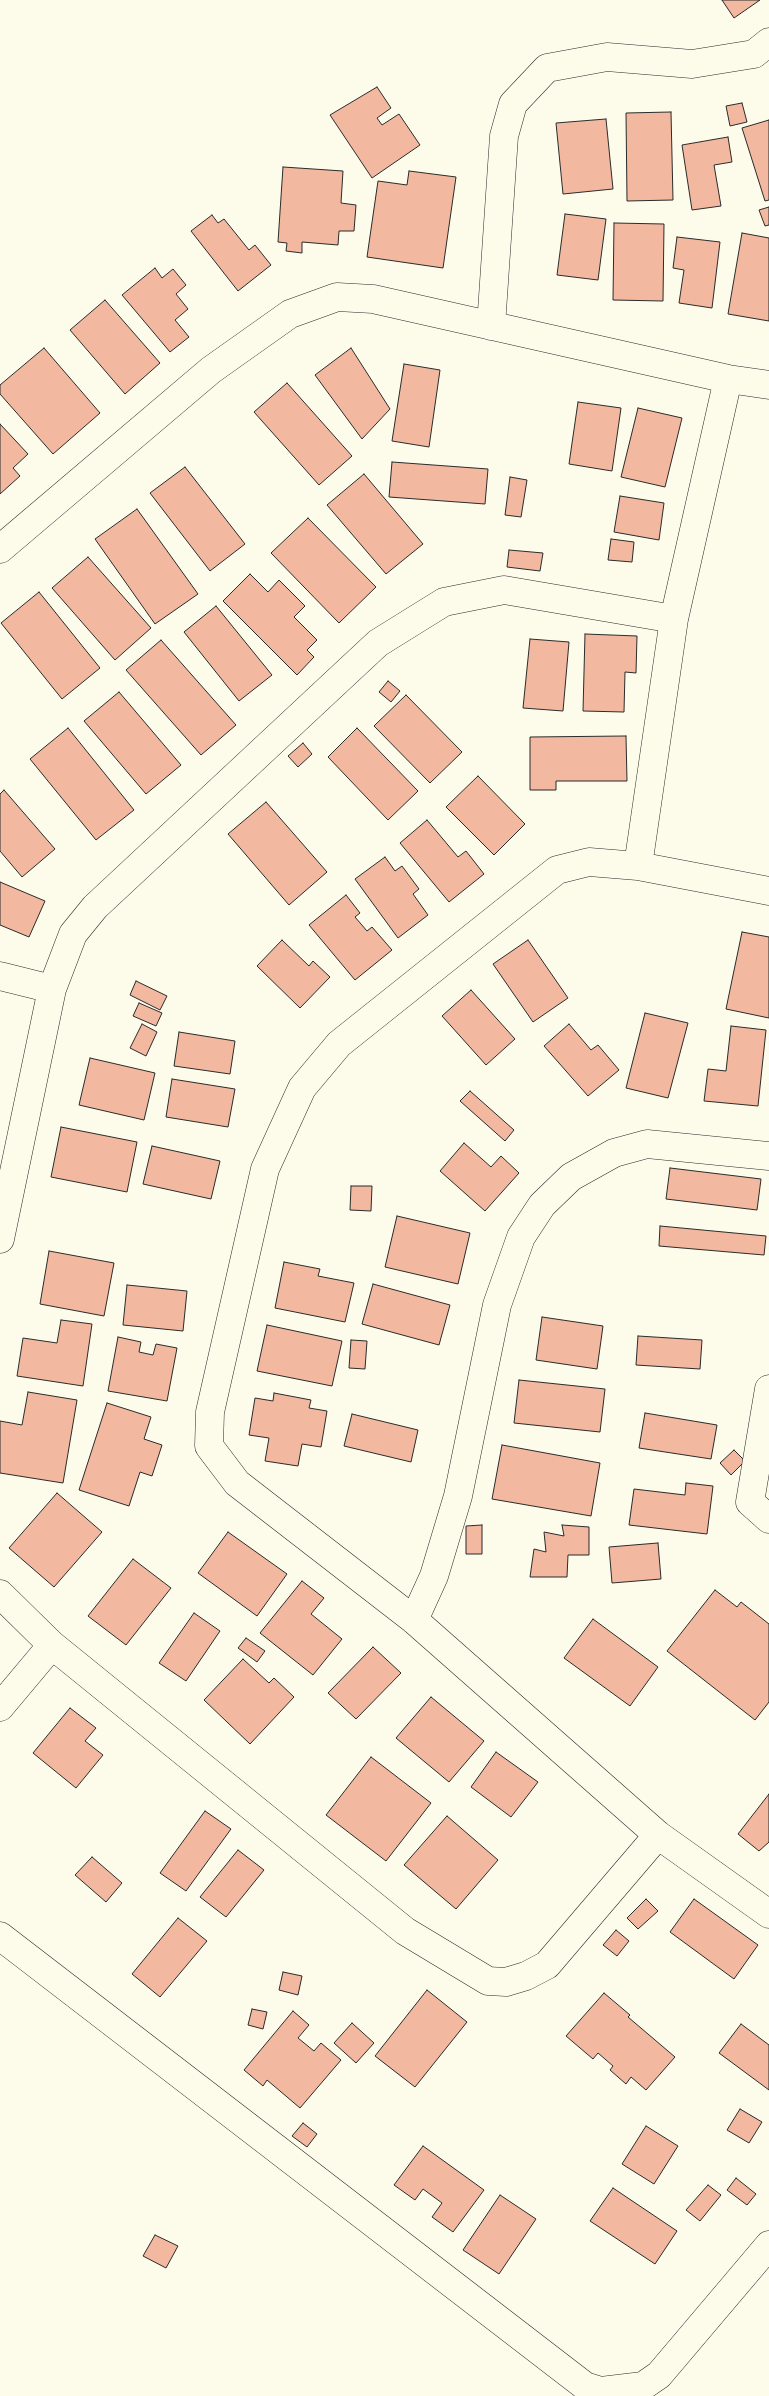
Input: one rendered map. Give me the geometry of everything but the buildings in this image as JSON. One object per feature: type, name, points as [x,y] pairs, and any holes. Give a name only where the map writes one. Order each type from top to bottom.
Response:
[{"type":"street","points":[[491,326],[504,136],[513,104],[547,68],[608,57],[692,64],[754,54],[769,42]]},
{"type":"street","points":[[0,549],[211,370],[290,314],[338,297],[373,299],[728,379],[769,385]]},
{"type":"street","points":[[638,866],[674,619],[728,379]]},
{"type":"street","points":[[0,1239],[52,989],[74,934],[95,907],[378,643],[444,602],[504,590],[674,619]]},
{"type":"street","points":[[769,891],[638,866],[589,862],[557,870],[339,1044],[302,1088],[265,1169],[210,1412],[209,1446],[238,1483],[414,1620],[658,1835],[769,1914]]},
{"type":"street","points":[[0,976],[52,989]]},
{"type":"street","points":[[414,1620],[434,1576],[458,1496],[497,1305],[521,1238],[542,1205],[571,1177],[614,1153],[647,1144],[769,1156]]},
{"type":"street","points":[[769,1389],[750,1502],[769,1519]]},
{"type":"street","points":[[0,1594],[52,1645],[405,1931],[488,1982],[506,1982],[526,1976],[547,1965],[658,1835]]},
{"type":"street","points":[[0,1707],[52,1645]]},
{"type":"street","points":[[0,1936],[585,2386],[601,2391],[643,2386],[659,2375],[769,2245]]}]
